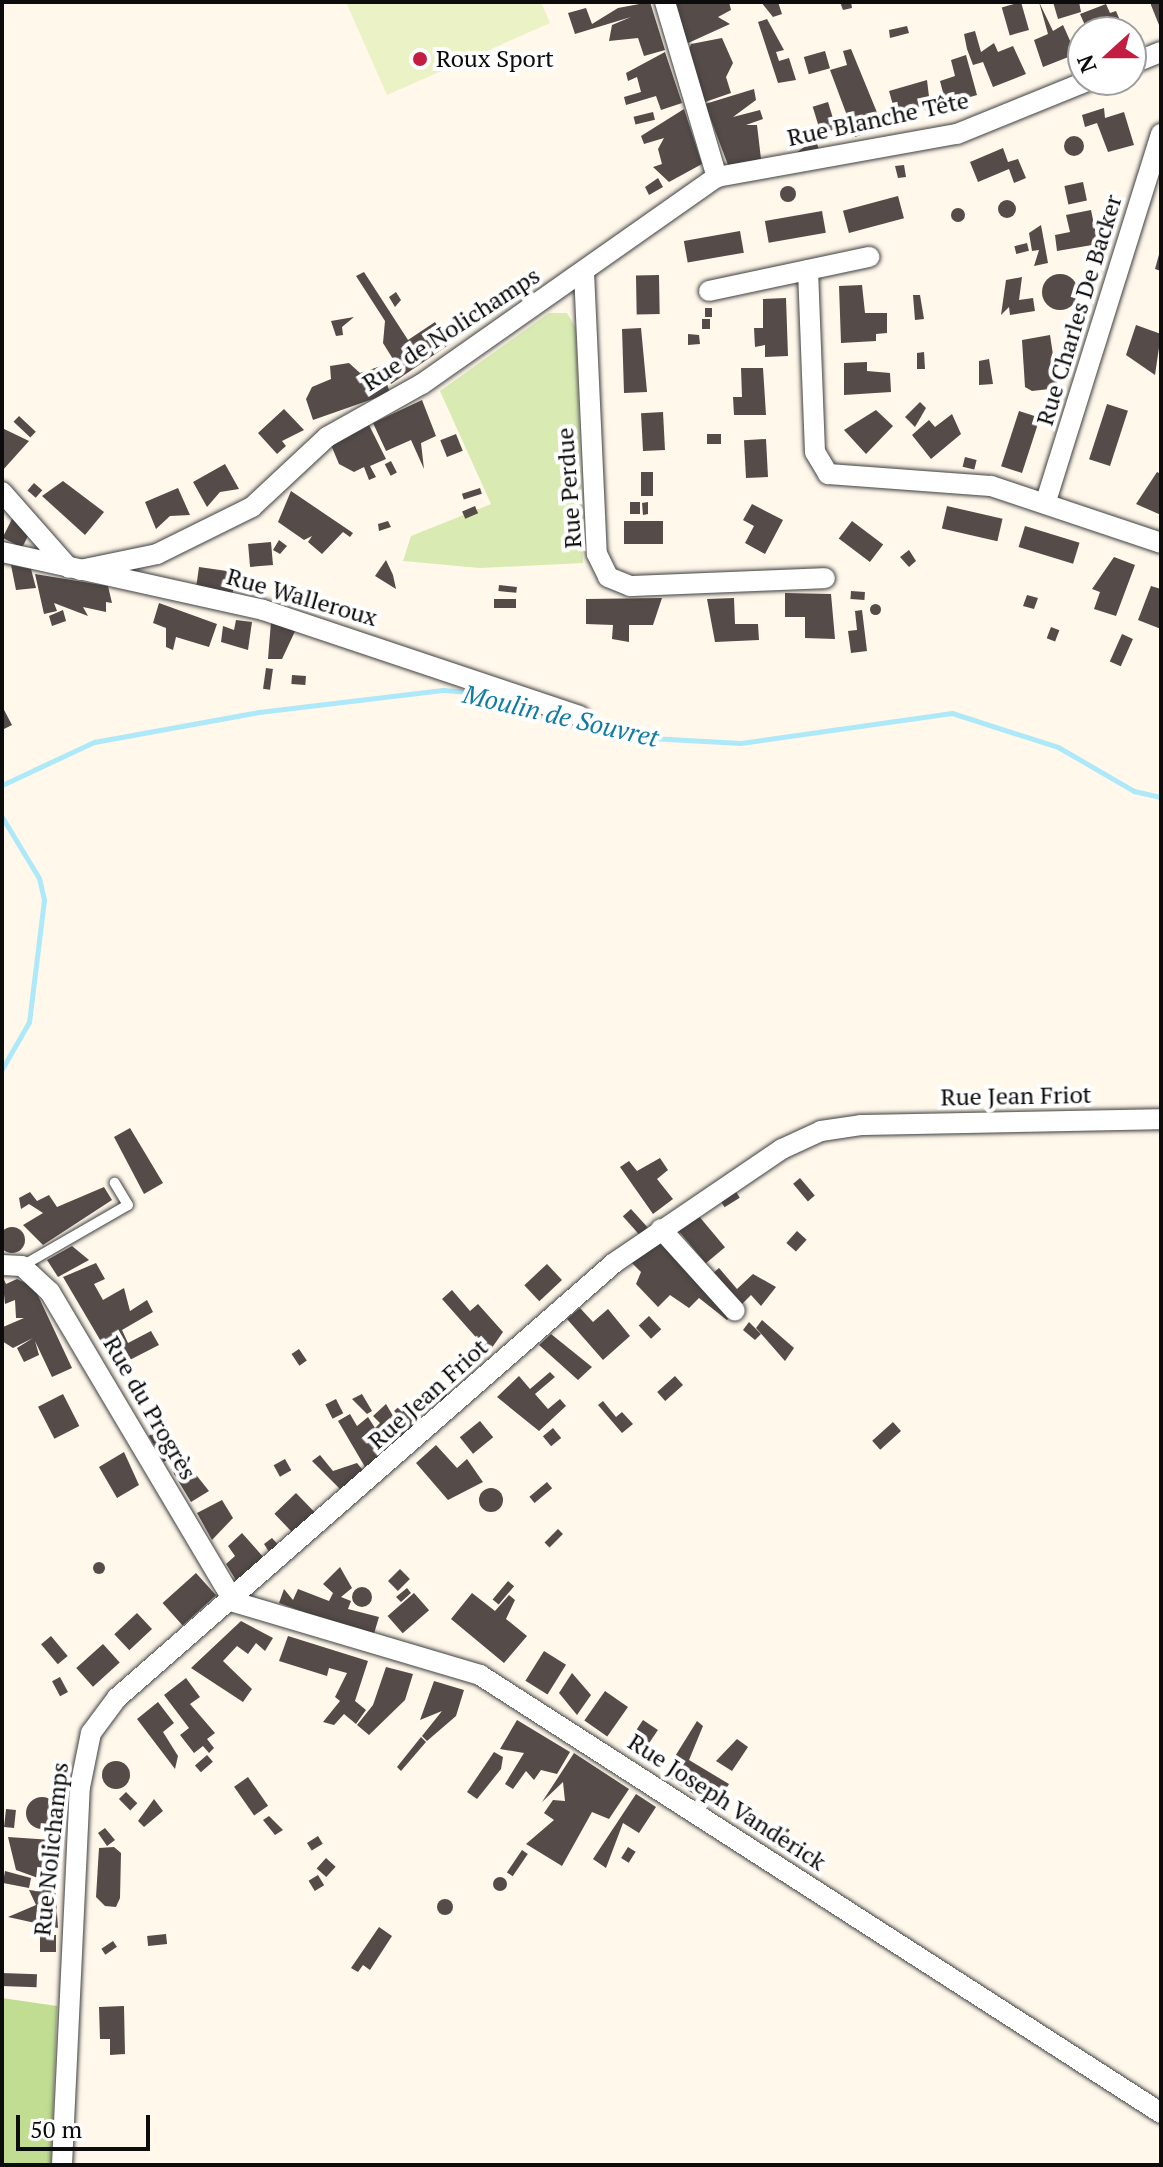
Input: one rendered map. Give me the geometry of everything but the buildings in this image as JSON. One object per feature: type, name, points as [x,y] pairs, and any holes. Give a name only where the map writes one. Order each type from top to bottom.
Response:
[{"type":"street","points":[[665,2],[717,177]]},
{"type":"street","name":"Rue Blanche Tête","points":[[717,177],[957,134],[1067,89]]},
{"type":"street","name":"Rue Charles De Backer","points":[[1046,501],[1161,134]]},
{"type":"street","name":"Rue de Nolichamps","points":[[75,569],[157,554],[239,514],[292,475],[327,437],[422,384],[717,177]]},
{"type":"street","points":[[709,291],[869,257]]},
{"type":"street","points":[[808,270],[815,452],[828,474],[959,480],[1046,501],[1161,543]]},
{"type":"street","name":"Rue Perdue","points":[[584,272],[597,554],[608,577],[630,586],[825,578]]},
{"type":"street","points":[[2,492],[75,569]]},
{"type":"street","name":"Rue Walleroux","points":[[2,552],[263,610],[580,716]]},
{"type":"street","name":"Rue Jean Friot","points":[[234,1602],[614,1263],[661,1229],[821,1131],[1161,1119]]},
{"type":"street","points":[[661,1229],[735,1311]]},
{"type":"street","name":"Rue du Progrès","points":[[12,1265],[50,1292],[97,1366],[234,1602]]},
{"type":"street","name":"Rue Joseph Vanderick","points":[[234,1602],[480,1675],[1161,2113]]},
{"type":"street","name":"Rue Nolichamps","points":[[62,2165],[68,1937],[91,1733],[117,1698],[234,1602]]},
{"type":"lane","points":[[12,1265],[128,1205],[115,1183]]},
{"type":"green space","name":"Roux Sport","points":[[346,2],[541,2],[550,23],[387,95]]},
{"type":"green space","points":[[549,313],[567,313],[576,328],[583,563],[480,568],[403,561],[411,536],[491,504],[440,391]]},
{"type":"green space","points":[[2,1998],[57,2006],[51,2165],[2,2165]]},
{"type":"waterway","name":"Moulin de Souvret","points":[[2,785],[94,742],[259,712],[443,690],[483,693]]},
{"type":"waterway","name":"Moulin de Souvret","points":[[564,721],[614,736],[741,743],[952,713],[1058,747],[1134,791],[1161,797]]},
{"type":"waterway","name":"Moulin de Souvret","points":[[2,817],[39,878],[44,900],[29,1022],[2,1069]]},
{"type":"place","name":"Roux Sport","points":[[420,59]]}]
